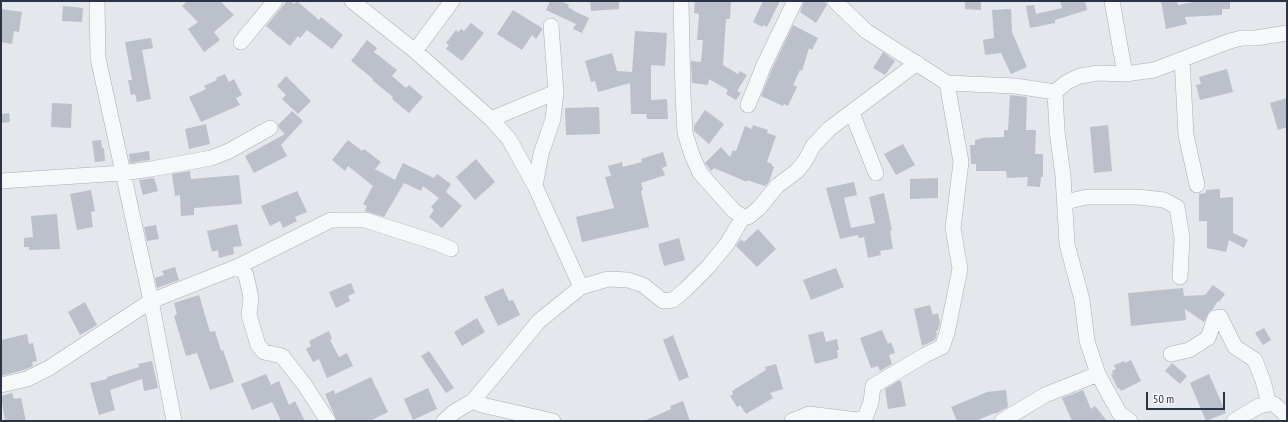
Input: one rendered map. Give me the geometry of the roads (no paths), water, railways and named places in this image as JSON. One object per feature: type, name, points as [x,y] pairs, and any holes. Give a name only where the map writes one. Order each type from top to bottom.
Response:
[{"type":"street","points":[[97,1],[98,58],[122,173],[152,301],[174,421]]},
{"type":"street","points":[[241,42],[275,1]]},
{"type":"street","points":[[352,1],[415,51],[490,118],[509,139],[535,186],[581,287]]},
{"type":"street","points":[[415,51],[452,1]]},
{"type":"street","points":[[681,1],[685,133],[692,155],[700,172],[734,211],[743,217],[748,217],[759,208],[777,186],[797,171],[805,161],[813,146],[829,129],[917,63]]},
{"type":"street","points":[[748,105],[764,65],[795,1]]},
{"type":"street","points":[[1112,1],[1124,74]]},
{"type":"street","points":[[838,2],[866,31],[947,83],[1015,86],[1055,92],[1067,82],[1080,76],[1098,73],[1124,74],[1154,70],[1230,41],[1242,38],[1256,38],[1287,33]]},
{"type":"street","points":[[535,186],[541,154],[553,119],[556,92],[551,26]]},
{"type":"street","points":[[1182,59],[1186,135],[1197,185]]},
{"type":"street","points":[[792,421],[809,414],[857,420],[865,418],[871,402],[873,386],[942,347],[947,333],[960,269],[953,228],[961,162],[947,83]]},
{"type":"street","points":[[490,118],[556,92]]},
{"type":"street","points":[[1055,92],[1057,131],[1065,202],[1067,244],[1082,300],[1087,341],[1098,374],[1120,414],[1130,421]]},
{"type":"street","points":[[852,113],[876,173]]},
{"type":"street","points":[[1,181],[122,173],[211,158],[229,151],[270,128]]},
{"type":"street","points":[[1065,202],[1087,196],[1138,197],[1164,200],[1177,207],[1182,238],[1180,277]]},
{"type":"street","points":[[444,421],[454,412],[473,401],[539,321],[581,287],[608,279],[628,280],[643,285],[663,301],[673,300],[708,267],[727,244],[743,217]]},
{"type":"street","points":[[1,385],[27,379],[49,368],[152,301],[239,266],[331,220],[365,220],[437,243],[451,249]]},
{"type":"street","points":[[239,266],[246,275],[251,298],[249,315],[258,344],[264,352],[282,356],[304,384],[328,421]]},
{"type":"street","points":[[1171,354],[1189,350],[1208,338],[1215,318],[1220,317],[1235,347],[1255,360],[1263,381],[1269,404]]},
{"type":"street","points":[[1002,421],[1045,395],[1098,374]]},
{"type":"street","points":[[473,401],[482,405],[553,421]]},
{"type":"street","points":[[1234,421],[1259,406],[1269,404],[1274,404],[1287,417]]}]
